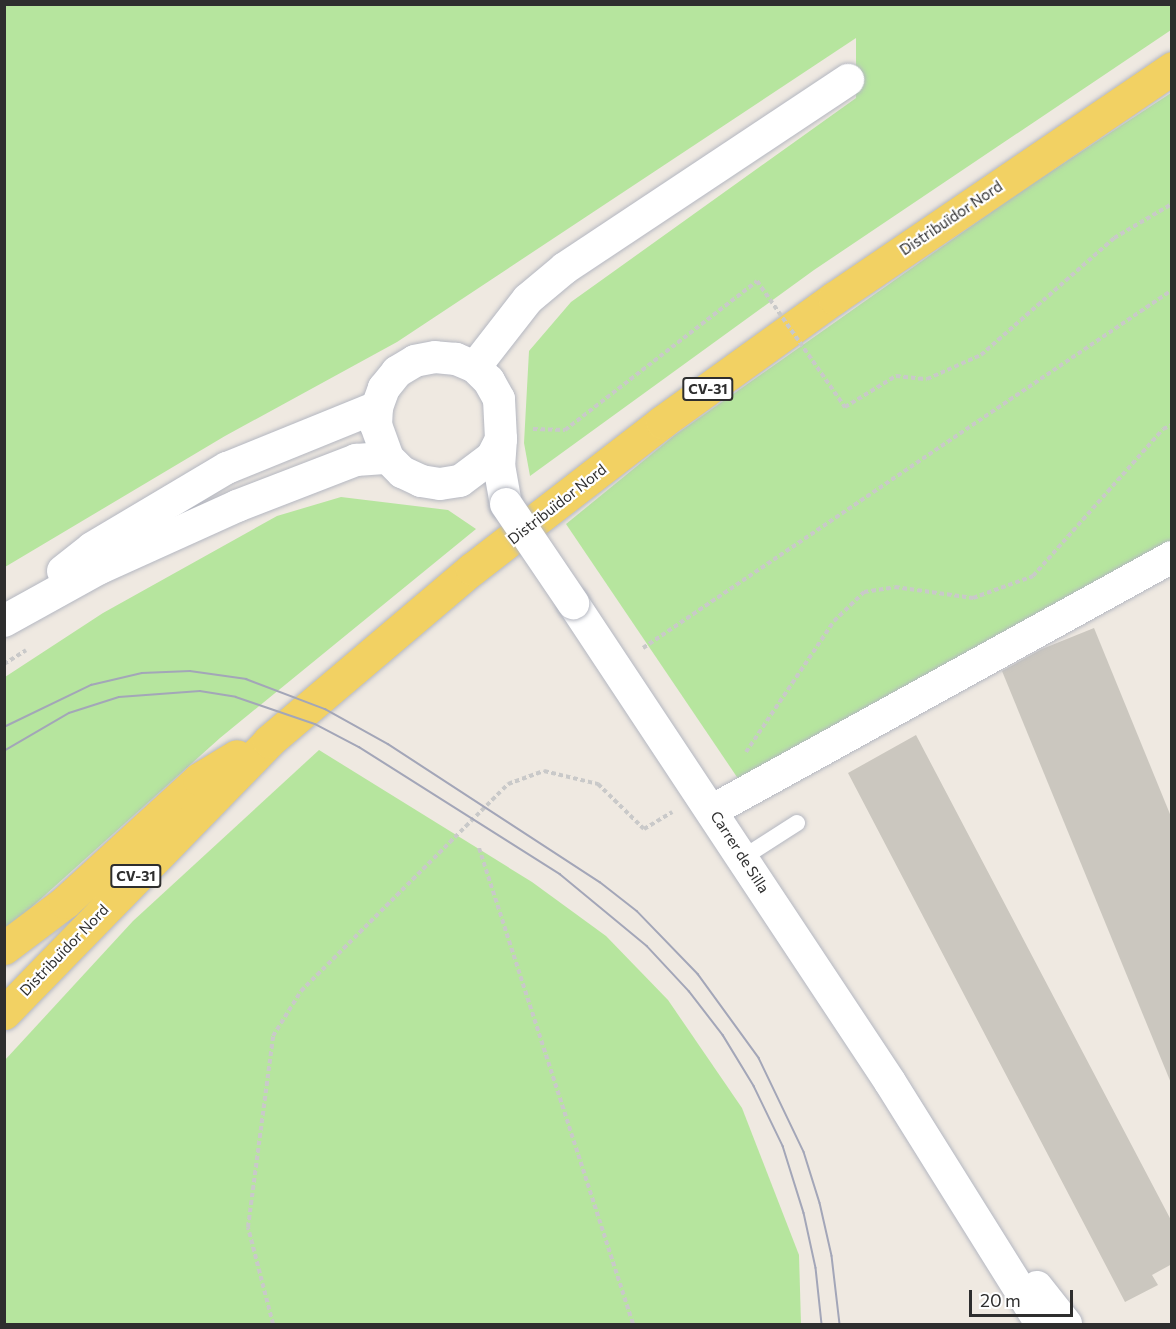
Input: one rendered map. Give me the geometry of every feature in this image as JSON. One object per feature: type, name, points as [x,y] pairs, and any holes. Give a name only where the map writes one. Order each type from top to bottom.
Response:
[{"type":"main road","name":"Distribuïdor Nord","points":[[4,1013],[268,741],[464,576],[662,422],[834,298],[1172,68]]},
{"type":"main road","points":[[4,948],[65,902],[199,779],[268,741]]},
{"type":"street","points":[[475,367],[528,300],[565,268],[848,80]]},
{"type":"street","points":[[446,357],[475,367],[489,381],[499,399],[512,434],[492,457],[460,481],[440,484],[421,481],[402,472],[388,458],[376,425],[377,407],[384,388],[398,372],[415,361],[446,357]]},
{"type":"street","points":[[4,620],[92,548],[227,468],[377,407]]},
{"type":"street","name":"Carrer de Silla","points":[[512,434],[500,465],[507,504],[744,857],[968,1203],[1041,1324]]},
{"type":"street","points":[[4,620],[100,568],[237,506],[356,460],[388,458]]},
{"type":"street","points":[[460,481],[507,504]]},
{"type":"street","points":[[708,803],[1172,557]]},
{"type":"street","name":"Carrer de Silla","points":[[968,1203],[1066,1324]]},
{"type":"lane","points":[[744,857],[797,823]]},
{"type":"path","points":[[512,434],[565,430],[757,281],[844,407],[896,376],[927,380],[981,355],[1114,238],[1172,204]]},
{"type":"path","points":[[649,659],[642,649],[1172,290]]},
{"type":"path","points":[[742,758],[834,621],[864,592],[895,587],[973,598],[1033,576],[1163,429],[1172,425]]},
{"type":"path","points":[[4,664],[31,647]]},
{"type":"path","points":[[273,1324],[248,1227],[273,1036],[301,991],[508,784],[544,771],[598,784],[644,829],[708,803]]},
{"type":"path","points":[[479,848],[633,1324]]},
{"type":"green space","points":[[5,5],[1171,5],[1171,30],[814,270],[530,476],[524,443],[529,351],[571,302],[856,98],[856,38],[397,342],[225,436],[5,567]]},
{"type":"green space","points":[[1171,93],[1171,552],[741,783],[566,524],[675,435],[1024,189]]},
{"type":"green space","points":[[341,497],[448,510],[476,529],[220,738],[5,931],[5,677],[103,613],[277,516]]},
{"type":"green space","points":[[319,750],[532,882],[606,936],[668,1000],[742,1108],[799,1255],[801,1324],[5,1324],[5,1060],[133,921]]},
{"type":"building","points":[[1094,628],[1172,819],[1171,1083],[1002,671],[1042,649]]},
{"type":"building","points":[[916,735],[1172,1222],[1172,1264],[1152,1275],[1158,1285],[1125,1302],[848,773]]},
{"type":"tram line","points":[[4,727],[91,685],[142,673],[190,671],[246,679],[325,709],[388,744],[600,882],[637,911],[698,974],[759,1058],[804,1152],[820,1203],[832,1256],[840,1324]]},
{"type":"tram line","points":[[4,751],[69,713],[119,697],[200,691],[236,697],[315,724],[359,747],[560,874],[647,946],[689,991],[723,1035],[754,1086],[783,1146],[804,1213],[816,1268],[822,1324]]}]
